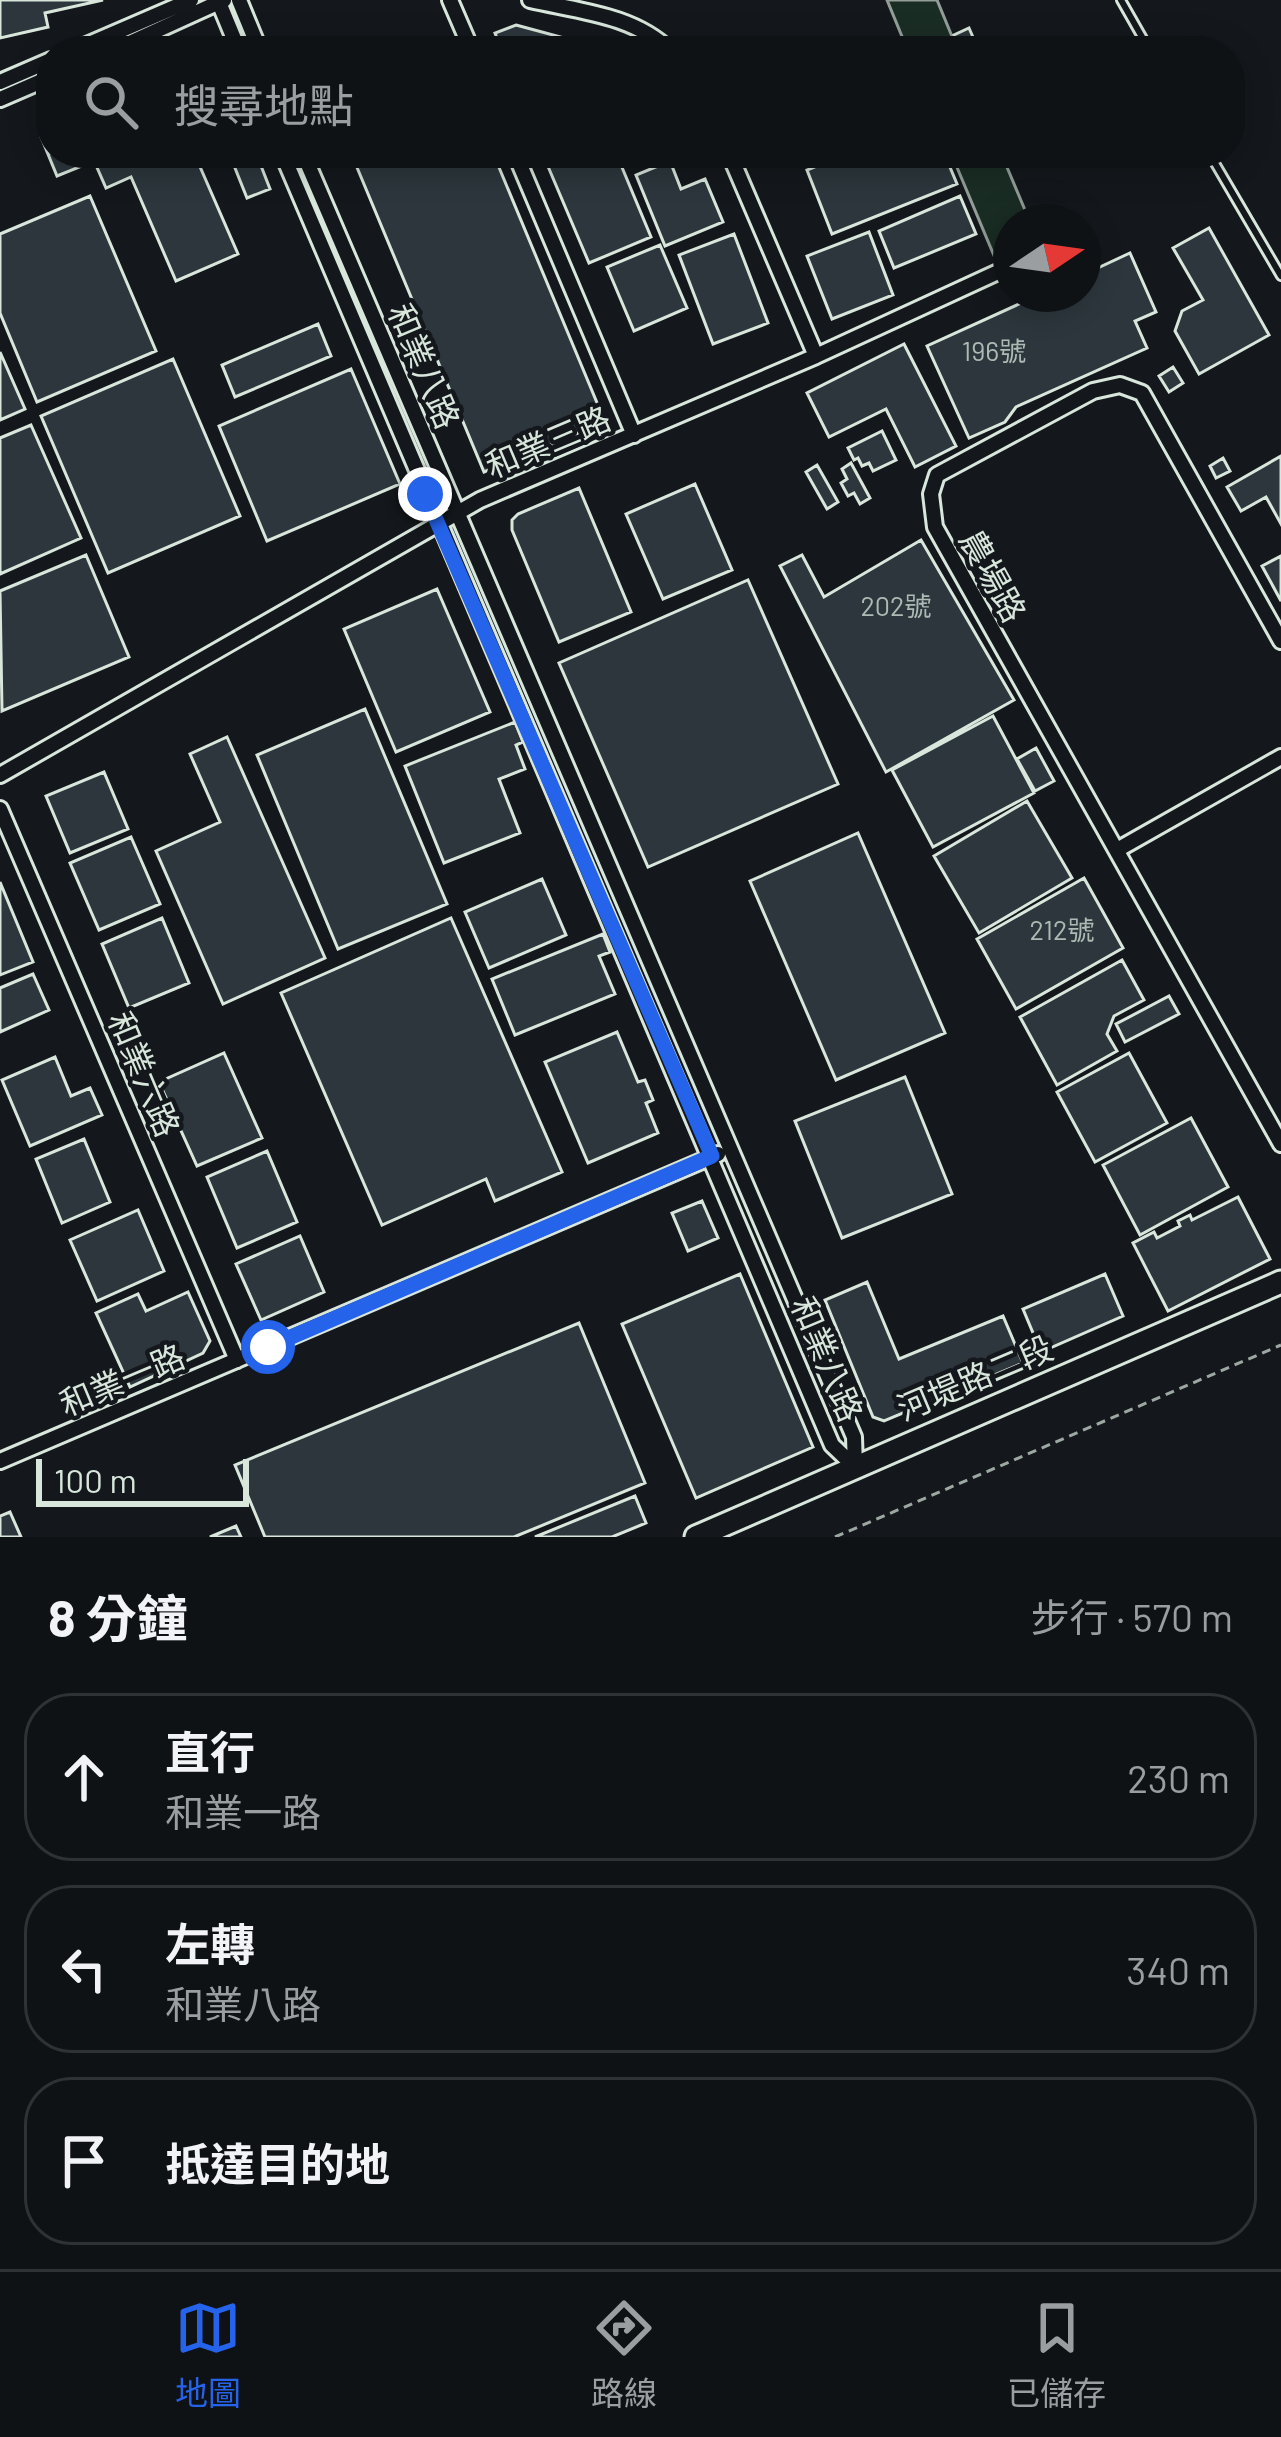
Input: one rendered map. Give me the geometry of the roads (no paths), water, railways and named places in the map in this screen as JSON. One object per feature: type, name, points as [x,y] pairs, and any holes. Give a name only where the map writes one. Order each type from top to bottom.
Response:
[{"type":"main road","name":"河堤路二段","points":[[696,1537],[1281,1282]]},
{"type":"street","points":[[108,36],[191,0]]},
{"type":"street","points":[[239,0],[254,36]]},
{"type":"street","points":[[450,0],[466,36]]},
{"type":"street","points":[[530,0],[614,19],[655,36]]},
{"type":"street","points":[[145,36],[221,1],[234,36]]},
{"type":"street","points":[[0,82],[36,66]]},
{"type":"street","points":[[0,99],[36,83]]},
{"type":"street","name":"和業八路","points":[[288,168],[832,1444],[855,1467]]},
{"type":"street","name":"和業八路","points":[[309,168],[854,1437],[855,1467]]},
{"type":"street","points":[[521,168],[634,435]]},
{"type":"street","points":[[735,168],[816,356]]},
{"type":"street","name":"和業三路","points":[[0,775],[458,512],[993,274]]},
{"type":"street","name":"農場路","points":[[1281,641],[1142,393],[1120,386],[1093,391],[937,475],[931,494],[935,527],[1281,1144]]},
{"type":"street","points":[[1117,850],[1281,758]]},
{"type":"street","name":"和業六路","points":[[0,809],[237,1360]]},
{"type":"street","name":"和業一路","points":[[0,1461],[729,1150]]},
{"type":"lane","points":[[1120,0],[1141,36]]},
{"type":"lane","points":[[1218,168],[1281,276]]}]
